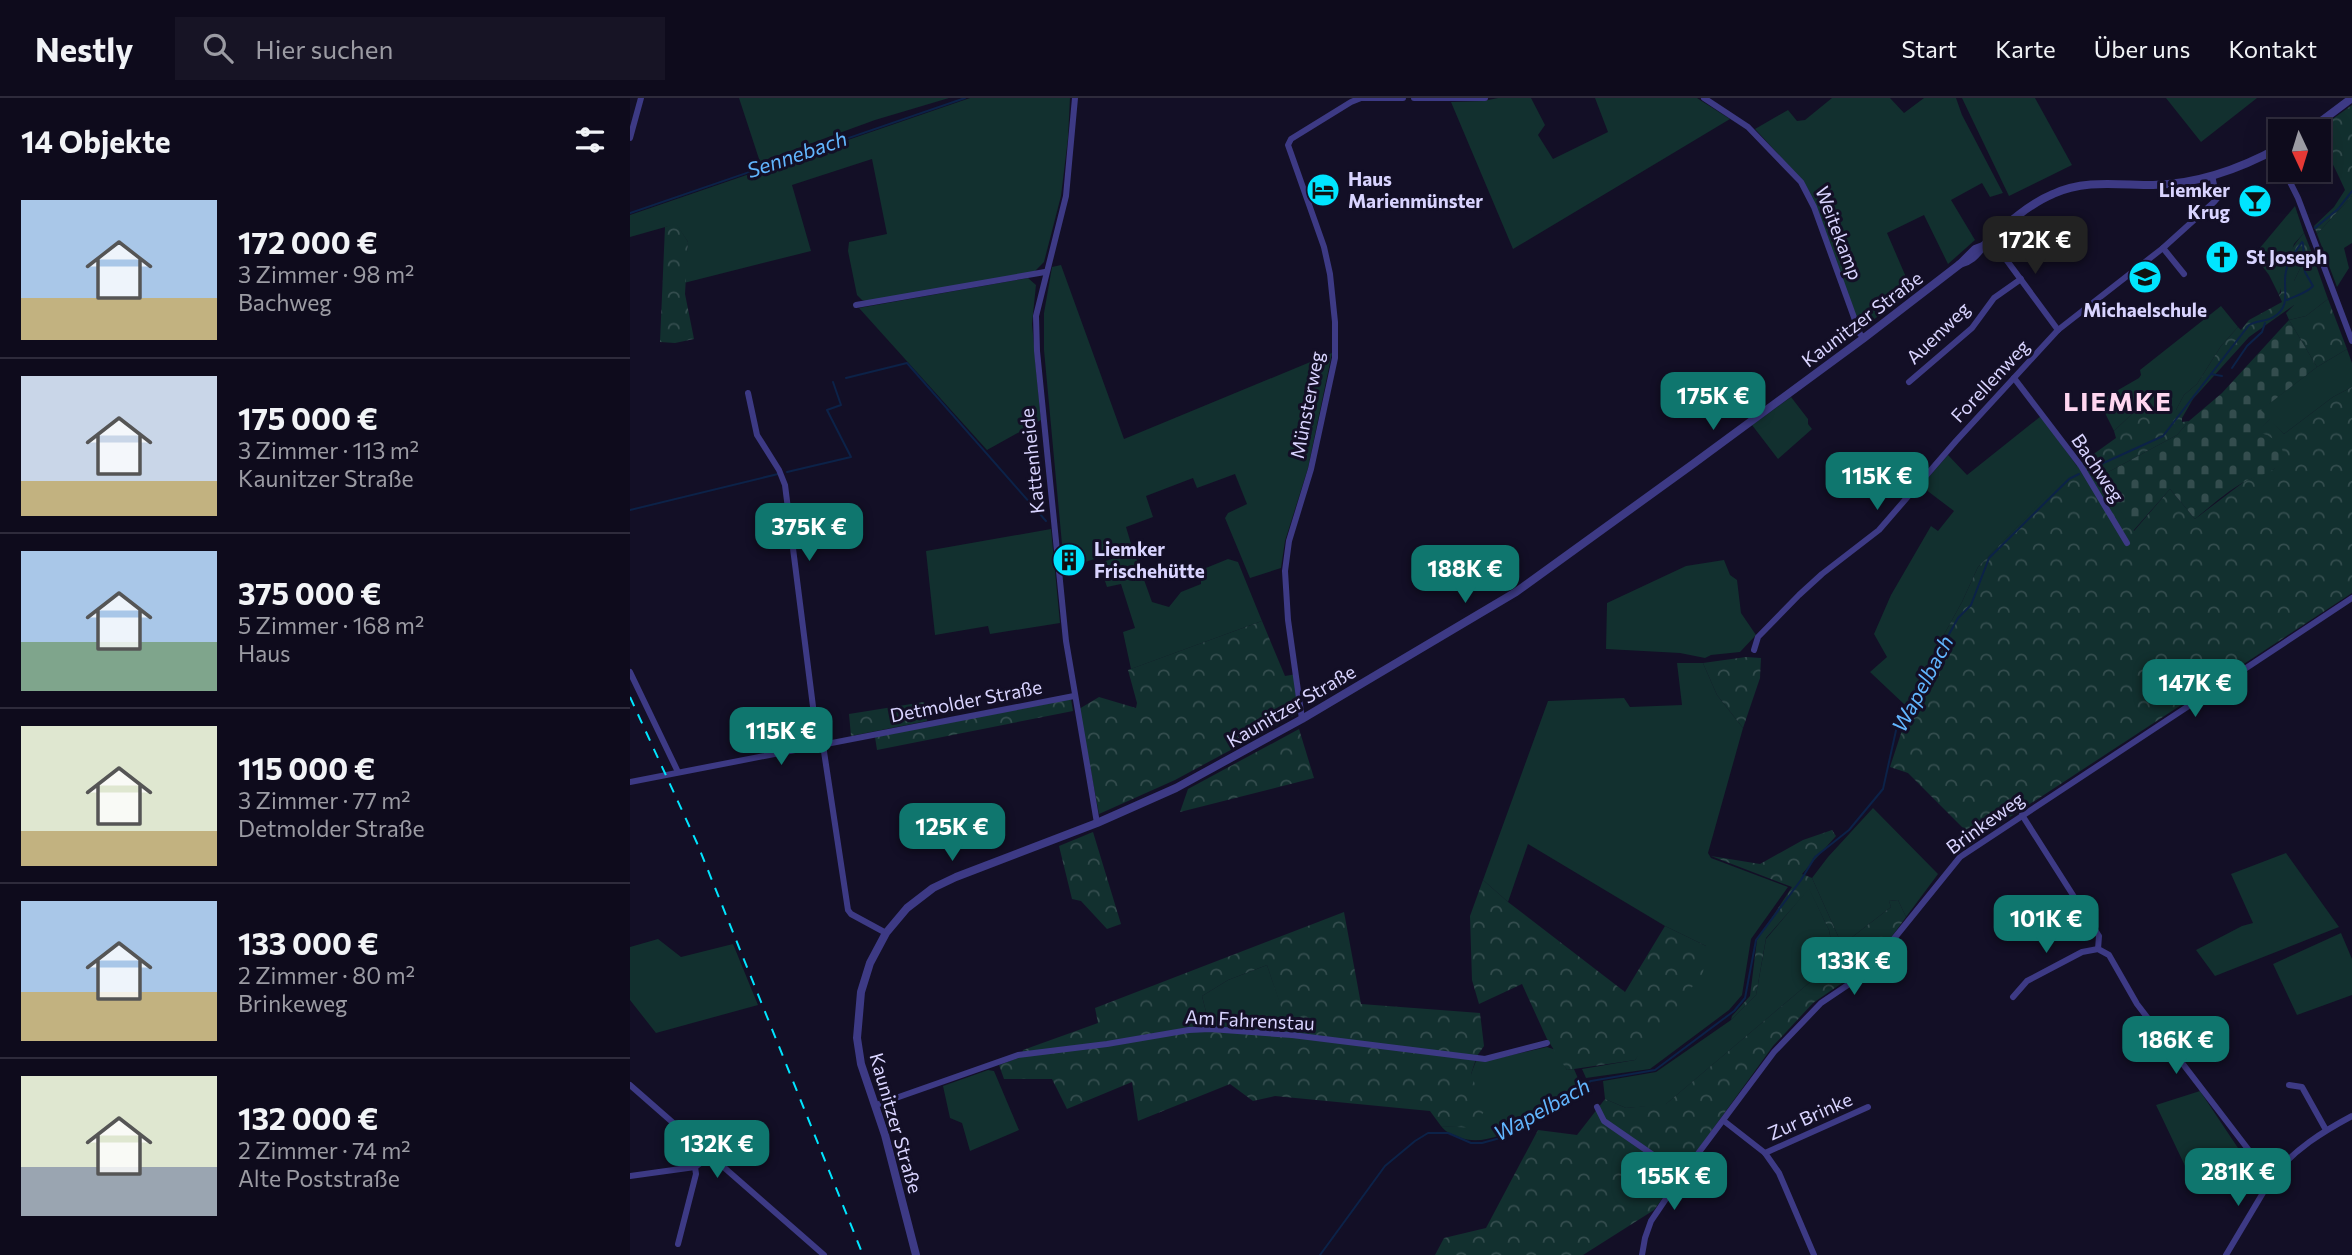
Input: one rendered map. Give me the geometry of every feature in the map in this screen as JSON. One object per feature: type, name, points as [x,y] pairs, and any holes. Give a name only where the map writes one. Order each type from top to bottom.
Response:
[{"type":"street","points":[[630,138],[641,98]]},
{"type":"street","name":"Kattenheide","points":[[1075,98],[1066,197],[1036,316],[1037,351],[1066,641],[1097,823]]},
{"type":"street","name":"Münsterweg","points":[[1301,719],[1284,571],[1289,541],[1311,469],[1335,358],[1335,322],[1324,247],[1288,145],[1291,139],[1351,102],[1361,99],[1403,98]]},
{"type":"street","points":[[1414,98],[1485,98]]},
{"type":"street","name":"Weitekamp","points":[[1704,98],[1748,127],[1801,181],[1814,206],[1860,334],[1864,338]]},
{"type":"street","points":[[2324,119],[2350,99]]},
{"type":"street","name":"Kaunitzer Straße","points":[[916,1255],[876,1105],[861,1064],[857,1038],[861,992],[870,963],[886,933],[907,908],[933,888],[956,877],[1097,823],[1177,788],[1301,719],[1516,592],[1864,338],[1960,264],[1975,249],[1983,246],[2035,203],[2053,193],[2076,186],[2155,185],[2212,175],[2268,153]]},
{"type":"street","name":"Forellenweg","points":[[1754,650],[1758,637],[1799,595],[1879,530],[2058,330],[2163,248],[2220,195],[2215,191],[2212,175]]},
{"type":"street","points":[[2290,182],[2352,341]]},
{"type":"street","points":[[1991,239],[2058,330]]},
{"type":"street","points":[[2163,248],[2183,274]]},
{"type":"street","points":[[856,306],[1045,272]]},
{"type":"street","name":"Auenweg","points":[[1909,382],[1972,328],[1994,299],[2021,279]]},
{"type":"street","name":"Bachweg","points":[[2014,378],[2081,466],[2127,543]]},
{"type":"street","points":[[748,393],[757,435],[785,485],[821,746],[848,910],[886,933]]},
{"type":"street","name":"Brinkeweg","points":[[1642,1255],[1651,1221],[1774,1052],[1821,1003],[1867,972],[1953,864],[2022,815],[2352,598]]},
{"type":"street","points":[[630,672],[678,772]]},
{"type":"street","name":"Detmolder Straße","points":[[630,782],[1074,696]]},
{"type":"street","points":[[2022,815],[2099,936],[2098,949]]},
{"type":"street","points":[[2013,998],[2027,981],[2082,951],[2098,949],[2109,955],[2137,1004],[2264,1170],[2273,1176]]},
{"type":"street","name":"Am Fahrenstau","points":[[876,1105],[1018,1055],[1189,1030],[1292,1035],[1485,1059],[1547,1043]]},
{"type":"street","points":[[630,1085],[822,1254]]},
{"type":"street","points":[[2289,1085],[2302,1087],[2326,1129]]},
{"type":"street","points":[[1597,1107],[1604,1121],[1682,1175]]},
{"type":"street","name":"Zur Brinke","points":[[1765,1153],[1868,1107]]},
{"type":"street","points":[[2226,1255],[2273,1176],[2297,1150],[2326,1129],[2352,1116]]},
{"type":"street","name":"Zur Brinke","points":[[1724,1121],[1765,1153],[1779,1173],[1814,1255]]},
{"type":"street","points":[[630,1176],[695,1167],[710,1156]]},
{"type":"street","points":[[678,1244],[696,1174],[695,1167]]},
{"type":"green space","points":[[739,98],[949,98],[875,120],[760,162]]},
{"type":"green space","points":[[970,98],[1070,98],[1061,196],[1044,262],[1034,272],[869,302],[862,300],[857,295],[848,251],[849,242],[887,234],[872,159],[792,185],[811,251],[684,283],[688,242],[676,224],[630,237],[630,215]]},
{"type":"green space","points":[[1531,98],[1545,125],[1538,135],[1553,159],[1608,132],[1595,98],[1697,98],[1730,119],[1513,249],[1451,102]]},
{"type":"green space","points":[[1832,98],[1890,98],[1904,113],[1924,98],[1956,98],[1962,115],[2003,193],[1990,197],[1982,183],[1951,200],[1975,240],[1948,264],[1924,215],[1887,233],[1912,291],[1861,329],[1802,180],[1755,129],[1788,110],[1797,121],[1805,120]]},
{"type":"green space","points":[[1962,98],[2035,98],[2072,165],[2009,196]]},
{"type":"green space","points":[[2166,98],[2257,98],[2201,142]]},
{"type":"green space","points":[[2352,105],[2352,196],[2317,234],[2314,226],[2334,207],[2345,190],[2331,161],[2331,120]]},
{"type":"green space","points":[[2352,196],[2352,243],[2344,248],[2349,268],[2337,287],[2317,234]]},
{"type":"green space","points":[[2295,206],[2304,233],[2294,244],[2279,295],[2269,275],[2254,255]]},
{"type":"green space","points":[[676,223],[688,242],[685,294],[694,339],[675,343],[660,342],[665,227]]},
{"type":"green space","points":[[2304,233],[2310,248],[2294,281],[2294,305],[2249,337],[2193,399],[2182,418],[2182,422],[2189,421],[2177,435],[2099,477],[2134,531],[2170,489],[2195,519],[2245,481],[2274,469],[2282,458],[2256,432],[2270,419],[2284,434],[2333,397],[2352,387],[2352,593],[1975,840],[1908,773],[1890,767],[1909,709],[1905,705],[1962,602],[1978,567],[2074,468],[2116,438],[2114,431],[2133,413],[2163,402],[2170,410],[2176,410],[2184,395],[2197,384],[2221,346],[2238,327],[2241,330],[2249,320],[2282,302],[2279,295],[2283,268],[2289,253]]},
{"type":"green space","points":[[2310,248],[2328,299],[2306,316],[2289,320],[2286,313],[2294,305],[2294,281]]},
{"type":"green space","points":[[1061,265],[1124,439],[1332,353],[1308,468],[1285,541],[1281,568],[1250,578],[1225,518],[1228,513],[1247,504],[1235,474],[1197,488],[1193,478],[1146,496],[1153,517],[1126,527],[1132,547],[1076,565],[1074,554],[1063,555],[1044,350],[1044,313],[1052,267]]},
{"type":"green space","points":[[1028,278],[1036,285],[1032,324],[1041,420],[987,450],[859,308]]},
{"type":"green space","points":[[2328,299],[2347,349],[2317,367],[2289,320],[2306,316]]},
{"type":"green space","points":[[2221,306],[2238,327],[2221,346],[2197,384],[2184,395],[2176,410],[2133,413],[2114,431],[2099,401],[2139,378],[2140,370]]},
{"type":"green space","points":[[2289,320],[2317,367],[2261,410],[2270,419],[2257,432],[2270,437],[2280,446],[2283,457],[2280,463],[2271,471],[2237,486],[2195,519],[2170,489],[2133,531],[2099,477],[2177,435],[2222,393]]},
{"type":"green space","points":[[2347,349],[2352,363],[2352,387],[2333,397],[2284,434],[2260,410],[2317,367]]},
{"type":"green space","points":[[1791,397],[1808,419],[1812,429],[1778,459],[1752,425]]},
{"type":"green space","points":[[2041,416],[2077,466],[1978,567],[1962,602],[1905,705],[1870,672],[1887,657],[1874,634],[1891,595],[1931,526],[1938,531],[1954,511],[1921,486],[1948,455],[1967,475]]},
{"type":"green space","points":[[1051,529],[1060,623],[990,634],[988,626],[935,635],[926,551]]},
{"type":"green space","points":[[1134,552],[1152,602],[1169,607],[1181,592],[1201,584],[1201,570],[1228,559],[1238,562],[1262,621],[1131,669],[1123,632],[1135,628],[1121,584],[1107,587],[1099,563]]},
{"type":"green space","points":[[1724,560],[1730,575],[1737,580],[1741,613],[1756,635],[1740,652],[1705,658],[1680,653],[1606,649],[1607,603],[1686,566]]},
{"type":"green space","points":[[1262,621],[1285,676],[1297,674],[1303,711],[1175,780],[1099,814],[1079,709],[1099,697],[1136,708],[1128,670]]},
{"type":"green space","points":[[1746,657],[1761,658],[1760,678],[1743,728],[1717,695],[1703,663]]},
{"type":"green space","points":[[1677,663],[1703,663],[1717,695],[1743,728],[1708,853],[1711,858],[1788,887],[1751,939],[1742,995],[1729,1010],[1650,1069],[1586,1078],[1582,1069],[1635,1060],[1706,946],[1665,926],[1528,844],[1508,902],[1483,880],[1548,701],[1624,698],[1630,707],[1682,705]]},
{"type":"green space","points":[[1071,699],[1073,711],[877,750],[875,737]]},
{"type":"green space","points":[[924,702],[927,721],[851,736],[849,714]]},
{"type":"green space","points":[[1299,729],[1314,778],[1180,812],[1188,789]]},
{"type":"green space","points":[[1873,808],[1938,874],[1906,917],[1898,900],[1889,901],[1891,907],[1842,945],[1812,878]]},
{"type":"green space","points":[[1832,830],[1836,836],[1802,874],[1812,878],[1842,945],[1891,907],[1889,901],[1898,900],[1906,917],[1874,961],[1813,1003],[1773,1046],[1654,1210],[1583,1255],[1435,1255],[1444,1238],[1486,1228],[1538,1130],[1577,1135],[1605,1099],[1626,1108],[1666,1104],[1835,961],[1829,930],[1809,889],[1766,938],[1756,995],[1731,1020],[1750,996],[1757,940],[1792,887],[1711,856],[1760,864],[1803,840]]},
{"type":"green space","points":[[1093,832],[1121,924],[1107,929],[1081,901],[1072,899],[1059,846]]},
{"type":"green space","points":[[2286,853],[2339,927],[2215,976],[2196,950],[2253,923],[2231,874]]},
{"type":"green space","points":[[1483,880],[1625,992],[1665,926],[1706,946],[1703,973],[1635,1060],[1567,1070],[1547,1039],[1522,984],[1479,1004],[1472,980],[1470,916]]},
{"type":"green space","points":[[1809,888],[1829,930],[1835,961],[1665,1105],[1626,1108],[1605,1099],[1603,1081],[1656,1072],[1731,1020],[1756,995],[1766,939]]},
{"type":"green space","points":[[1344,912],[1361,1004],[1480,1013],[1484,1046],[1477,1056],[1471,1074],[1485,1110],[1473,1128],[1441,1126],[1430,1111],[1275,1096],[1253,1101],[1230,1084],[1138,1121],[1132,1082],[1067,1109],[1052,1079],[1004,1079],[999,1065],[1021,1057],[1023,1050],[1098,1023],[1095,1008]],"holes":[[[1267,965],[1290,1034],[1210,1028],[1202,996],[1228,980]]]},
{"type":"green space","points":[[2341,933],[2352,959],[2352,995],[2297,1015],[2273,964]]},
{"type":"green space","points":[[658,939],[681,957],[733,944],[758,1005],[656,1033],[630,1000],[630,947]]},
{"type":"green space","points":[[1267,965],[1291,1034],[1210,1028],[1202,996],[1228,980]]},
{"type":"green space","points":[[1547,1047],[1556,1050],[1567,1070],[1574,1069],[1580,1083],[1557,1102],[1509,1132],[1483,1140],[1459,1137],[1441,1126],[1473,1127],[1471,1074],[1476,1061]]},
{"type":"green space","points":[[988,1070],[994,1071],[1019,1130],[970,1151],[962,1123],[950,1118],[943,1086]]},
{"type":"green space","points":[[2200,1091],[2244,1157],[2240,1160],[2243,1165],[2196,1189],[2156,1105]]},
{"type":"waterway","name":"Sennebach","points":[[630,213],[965,98]]},
{"type":"waterway","name":"Wapelbach","points":[[2315,228],[2338,209],[2352,191]]},
{"type":"waterway","name":"Wapelbach","points":[[2088,470],[2163,436],[2249,325],[2272,318],[2280,312],[2285,301],[2287,267],[2302,242]]},
{"type":"waterway","points":[[2287,300],[2313,286],[2305,272],[2303,243]]},
{"type":"waterway","points":[[2232,368],[2247,346],[2262,332],[2265,323]]},
{"type":"waterway","points":[[846,378],[907,363],[1046,521]]},
{"type":"waterway","points":[[2211,374],[2222,376]]},
{"type":"waterway","points":[[787,472],[851,457],[827,410],[841,405],[833,382]]},
{"type":"waterway","points":[[630,510],[778,474]]},
{"type":"waterway","name":"Wapelbach","points":[[1320,1255],[1385,1166],[1428,1133],[1448,1133],[1471,1143],[1500,1138],[1557,1105],[1575,1088],[1591,1081],[1655,1070],[1734,1011],[1745,998],[1756,940],[1815,857],[1849,830],[1883,789],[1897,726],[1923,675],[1958,618],[1971,605],[1989,558],[2069,479],[2079,474]]},
{"type":"railway","points":[[630,697],[697,843],[863,1255]]},
{"type":"place","name":"Haus Marienmünster","points":[[1323,190]]},
{"type":"place","name":"Liemker Krug","points":[[2255,201]]},
{"type":"place","name":"St Joseph","points":[[2222,257]]},
{"type":"place","name":"Michaelschule","points":[[2145,277]]},
{"type":"place","name":"Liemker Frischehütte","points":[[1069,560]]},
{"type":"district","name":"LIEMKE","points":[[2118,402]]}]
